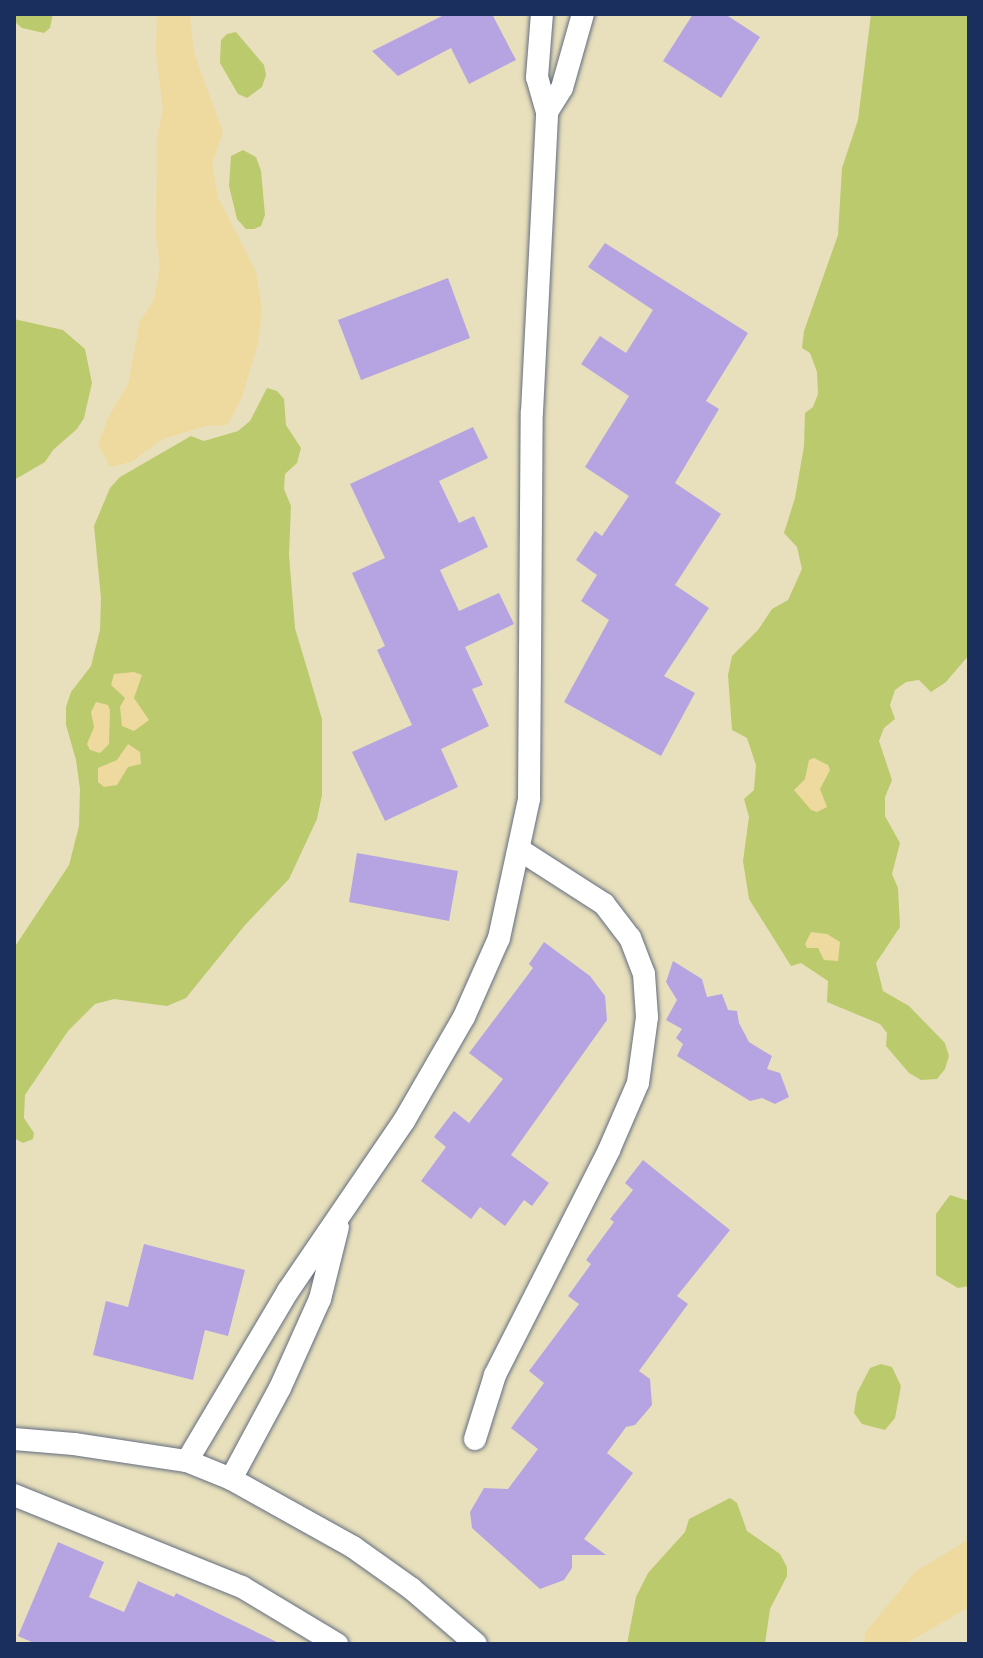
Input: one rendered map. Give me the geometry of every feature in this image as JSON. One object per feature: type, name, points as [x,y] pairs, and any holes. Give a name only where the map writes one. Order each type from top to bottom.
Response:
[{"type":"street","points":[[187,1461],[288,1291],[404,1121],[464,1017],[499,938],[529,799],[532,412],[547,112],[537,77],[542,14]]},
{"type":"street","points":[[547,112],[562,88],[583,14]]},
{"type":"street","points":[[475,1439],[495,1375],[609,1150],[638,1083],[647,1017],[644,974],[630,938],[604,904],[520,850]]},
{"type":"street","points":[[231,1479],[280,1388],[320,1299],[341,1213]]},
{"type":"street","points":[[14,1439],[187,1461],[231,1479],[353,1547],[412,1589],[476,1644]]},
{"type":"street","points":[[14,1495],[242,1587],[337,1644]]},
{"type":"green space","points":[[14,14],[53,14],[50,28],[44,33],[22,28],[14,21]]},
{"type":"green space","points":[[871,14],[969,14],[969,655],[946,682],[931,692],[919,680],[906,682],[895,690],[890,705],[895,719],[884,728],[879,741],[892,780],[885,797],[885,816],[900,843],[892,874],[898,888],[900,927],[876,963],[883,991],[909,1006],[945,1043],[949,1056],[945,1069],[937,1079],[921,1080],[909,1073],[886,1046],[887,1033],[880,1024],[827,1002],[828,981],[801,963],[791,966],[749,899],[743,861],[749,817],[744,799],[754,790],[756,765],[747,738],[732,730],[728,675],[732,656],[758,630],[772,609],[788,600],[802,569],[797,547],[784,533],[795,498],[804,446],[805,413],[813,407],[818,394],[817,372],[810,353],[802,348],[804,331],[838,235],[842,168],[858,120]]},
{"type":"green space","points":[[236,32],[264,65],[266,75],[262,87],[247,98],[238,94],[220,63],[221,40],[227,34]]},
{"type":"green space","points":[[243,150],[256,157],[261,171],[265,215],[261,226],[254,229],[246,229],[237,219],[229,186],[231,156]]},
{"type":"green space","points":[[14,319],[63,330],[85,349],[92,383],[84,418],[77,429],[53,450],[45,462],[14,480]]},
{"type":"green space","points":[[267,388],[277,391],[284,399],[286,425],[301,448],[297,463],[285,474],[284,489],[291,506],[289,555],[295,628],[322,719],[322,795],[317,819],[289,879],[245,925],[186,998],[167,1006],[114,999],[95,1004],[68,1031],[25,1095],[24,1118],[34,1133],[33,1139],[23,1143],[14,1138],[14,948],[69,865],[79,826],[80,789],[66,725],[66,707],[71,692],[91,666],[100,630],[101,598],[94,526],[110,488],[120,477],[191,436],[204,441],[238,431],[250,421]]},
{"type":"green space","points":[[950,1195],[969,1201],[969,1286],[958,1288],[936,1275],[936,1214]]},
{"type":"green space","points":[[881,1364],[892,1367],[901,1386],[895,1418],[885,1430],[862,1424],[854,1413],[857,1393],[870,1368]]},
{"type":"green space","points":[[730,1498],[737,1503],[747,1531],[780,1554],[787,1567],[787,1576],[770,1609],[765,1644],[627,1644],[636,1597],[648,1573],[685,1532],[689,1519]]},
{"type":"sand","points":[[157,14],[190,14],[194,53],[223,132],[212,164],[218,197],[256,272],[262,310],[258,343],[241,400],[227,425],[206,426],[163,439],[131,462],[110,467],[98,444],[109,416],[128,384],[140,321],[154,300],[160,266],[156,236],[157,136],[163,111],[156,53]]},
{"type":"sand","points":[[134,672],[142,675],[134,698],[149,720],[134,731],[122,726],[120,707],[125,698],[111,685],[114,674]]},
{"type":"sand","points":[[96,702],[108,705],[110,710],[109,744],[100,753],[90,750],[87,744],[94,727],[91,712]]},
{"type":"sand","points":[[128,744],[140,752],[141,764],[128,767],[117,785],[104,787],[98,782],[98,768],[117,760]]},
{"type":"sand","points":[[814,758],[828,765],[830,770],[820,789],[827,807],[817,812],[811,810],[794,790],[805,779],[809,760]]},
{"type":"sand","points":[[811,932],[827,934],[840,942],[838,961],[824,960],[818,948],[807,948],[805,944]]},
{"type":"sand","points":[[969,1539],[969,1607],[905,1644],[864,1644],[865,1633],[915,1572]]},
{"type":"building","points":[[446,14],[492,14],[516,60],[469,84],[451,48],[398,76],[372,51]]},
{"type":"building","points":[[693,14],[725,14],[760,37],[721,98],[663,61]]},
{"type":"building","points":[[605,243],[748,333],[706,401],[719,409],[675,483],[721,514],[675,585],[709,608],[664,676],[695,693],[661,756],[564,702],[609,620],[581,601],[597,575],[576,560],[595,531],[602,536],[629,496],[585,467],[629,396],[581,364],[600,336],[626,353],[653,310],[588,267]]},
{"type":"building","points":[[448,278],[470,338],[361,380],[338,320]]},
{"type":"building","points":[[473,427],[488,458],[439,481],[459,523],[474,516],[488,547],[440,570],[459,611],[499,593],[514,624],[465,647],[483,685],[472,689],[489,726],[441,749],[458,787],[385,821],[352,752],[412,725],[377,650],[385,646],[352,573],[385,558],[350,484]]},
{"type":"building","points":[[357,853],[458,871],[449,921],[349,902]]},
{"type":"building","points":[[544,942],[590,976],[605,996],[607,1020],[511,1155],[549,1183],[532,1206],[524,1200],[505,1226],[480,1207],[471,1219],[421,1181],[446,1147],[434,1137],[454,1111],[469,1123],[503,1079],[469,1053],[533,968],[529,964]]},
{"type":"building","points":[[673,961],[702,979],[707,997],[722,994],[728,1010],[737,1011],[739,1023],[749,1042],[772,1056],[767,1069],[780,1073],[789,1097],[775,1104],[762,1098],[750,1101],[677,1056],[683,1044],[676,1038],[682,1029],[666,1020],[677,1000],[666,982]]},
{"type":"building","points":[[643,1160],[730,1230],[677,1296],[688,1304],[639,1371],[650,1379],[652,1405],[635,1425],[626,1427],[607,1453],[633,1473],[584,1539],[606,1555],[572,1555],[572,1568],[564,1580],[540,1589],[472,1528],[470,1512],[484,1488],[508,1489],[538,1449],[511,1428],[544,1383],[529,1371],[579,1304],[568,1296],[591,1264],[586,1260],[614,1222],[610,1219],[633,1190],[625,1183]]},
{"type":"building","points":[[144,1244],[245,1270],[228,1336],[205,1330],[193,1380],[93,1355],[106,1301],[128,1307]]},
{"type":"building","points":[[58,1542],[104,1562],[89,1597],[124,1612],[138,1581],[174,1597],[176,1593],[281,1644],[36,1644],[18,1636]]}]
